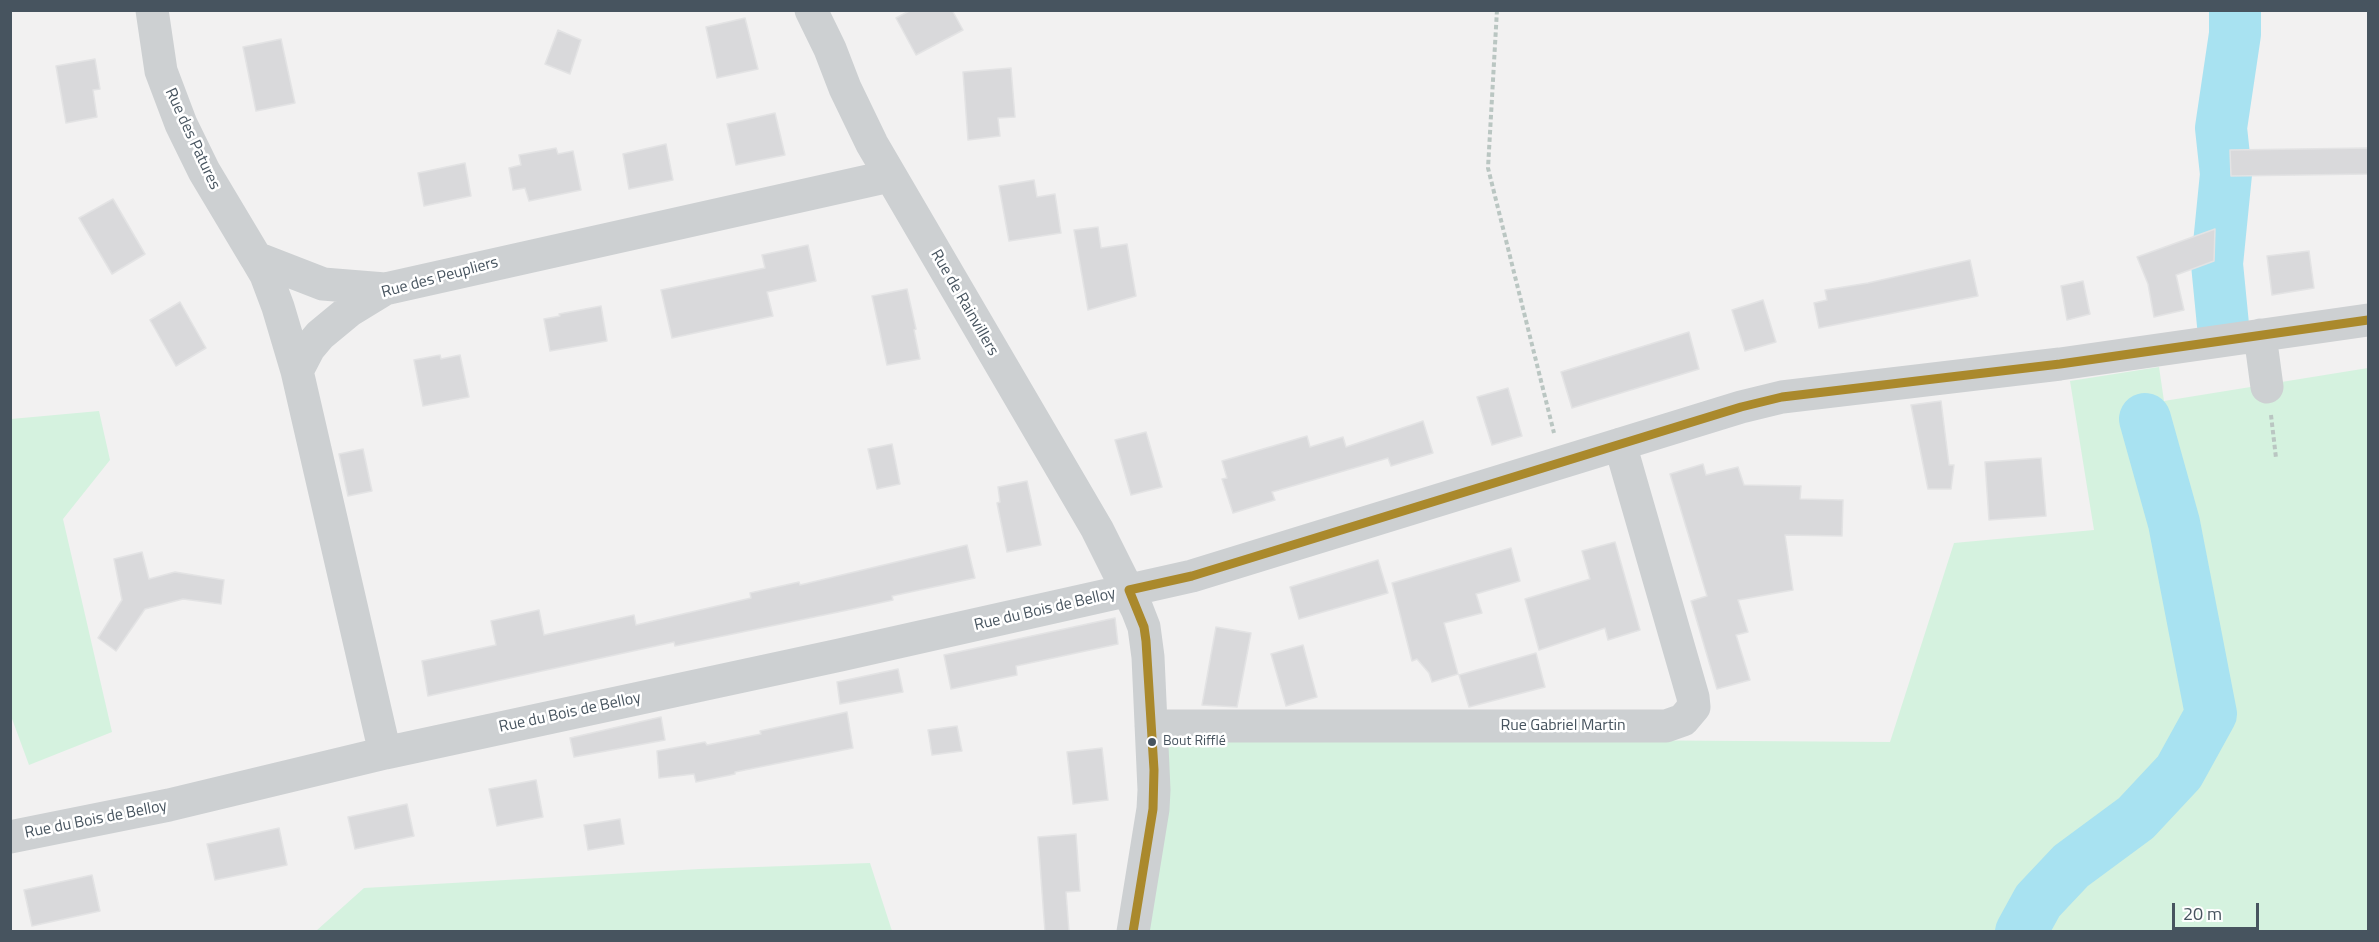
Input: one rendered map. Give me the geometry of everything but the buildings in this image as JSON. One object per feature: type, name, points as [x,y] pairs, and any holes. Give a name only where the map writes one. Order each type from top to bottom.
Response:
[{"type":"street","name":"Rue des Patures","points":[[152,10],[162,71],[181,124],[204,171],[266,275],[297,371]]},
{"type":"street","name":"Rue de Rainvillers","points":[[811,10],[859,119],[890,176],[1097,529],[1130,590],[1144,627],[1154,770],[1153,809],[1133,932]]},
{"type":"street","name":"Rue des Peupliers","points":[[297,371],[309,348],[333,322],[385,289],[890,176]]},
{"type":"street","points":[[256,258],[323,284],[385,289]]},
{"type":"street","name":"Rue du Bois de Belloy","points":[[10,837],[169,805],[385,753],[1191,576],[1741,406],[1782,397],[2060,364],[2368,320]]},
{"type":"street","points":[[2260,335],[2267,387]]},
{"type":"street","points":[[297,371],[385,753]]},
{"type":"street","name":"Rue Gabriel Martin","points":[[1151,726],[1666,726],[1683,720],[1694,706],[1693,697],[1620,444]]},
{"type":"path","points":[[1497,10],[1488,168],[1561,462]]},
{"type":"path","points":[[2267,387],[2276,458]]},
{"type":"green space","points":[[2159,367],[2164,401],[2368,368],[2368,931],[1146,932],[1167,737],[1890,742],[1954,543],[2094,530],[2070,381]]},
{"type":"green space","points":[[99,411],[110,460],[63,519],[112,732],[29,765],[11,716],[11,419]]},
{"type":"green space","points":[[870,863],[892,931],[316,931],[364,888],[700,869]]},
{"type":"waterway","points":[[2223,325],[2217,264],[2226,174],[2221,128],[2235,34],[2235,10]]},
{"type":"waterway","points":[[2021,932],[2038,901],[2071,866],[2136,818],[2179,772],[2211,714],[2174,523],[2145,419]]},
{"type":"transit line","points":[[1129,590],[1192,576],[1741,407],[1782,397],[2060,364],[2368,320]]},
{"type":"transit line","points":[[1129,590],[1144,627],[1146,641],[1154,770],[1153,809],[1133,932]]},
{"type":"place","name":"Bout Rifflé","points":[[1152,742]]}]
